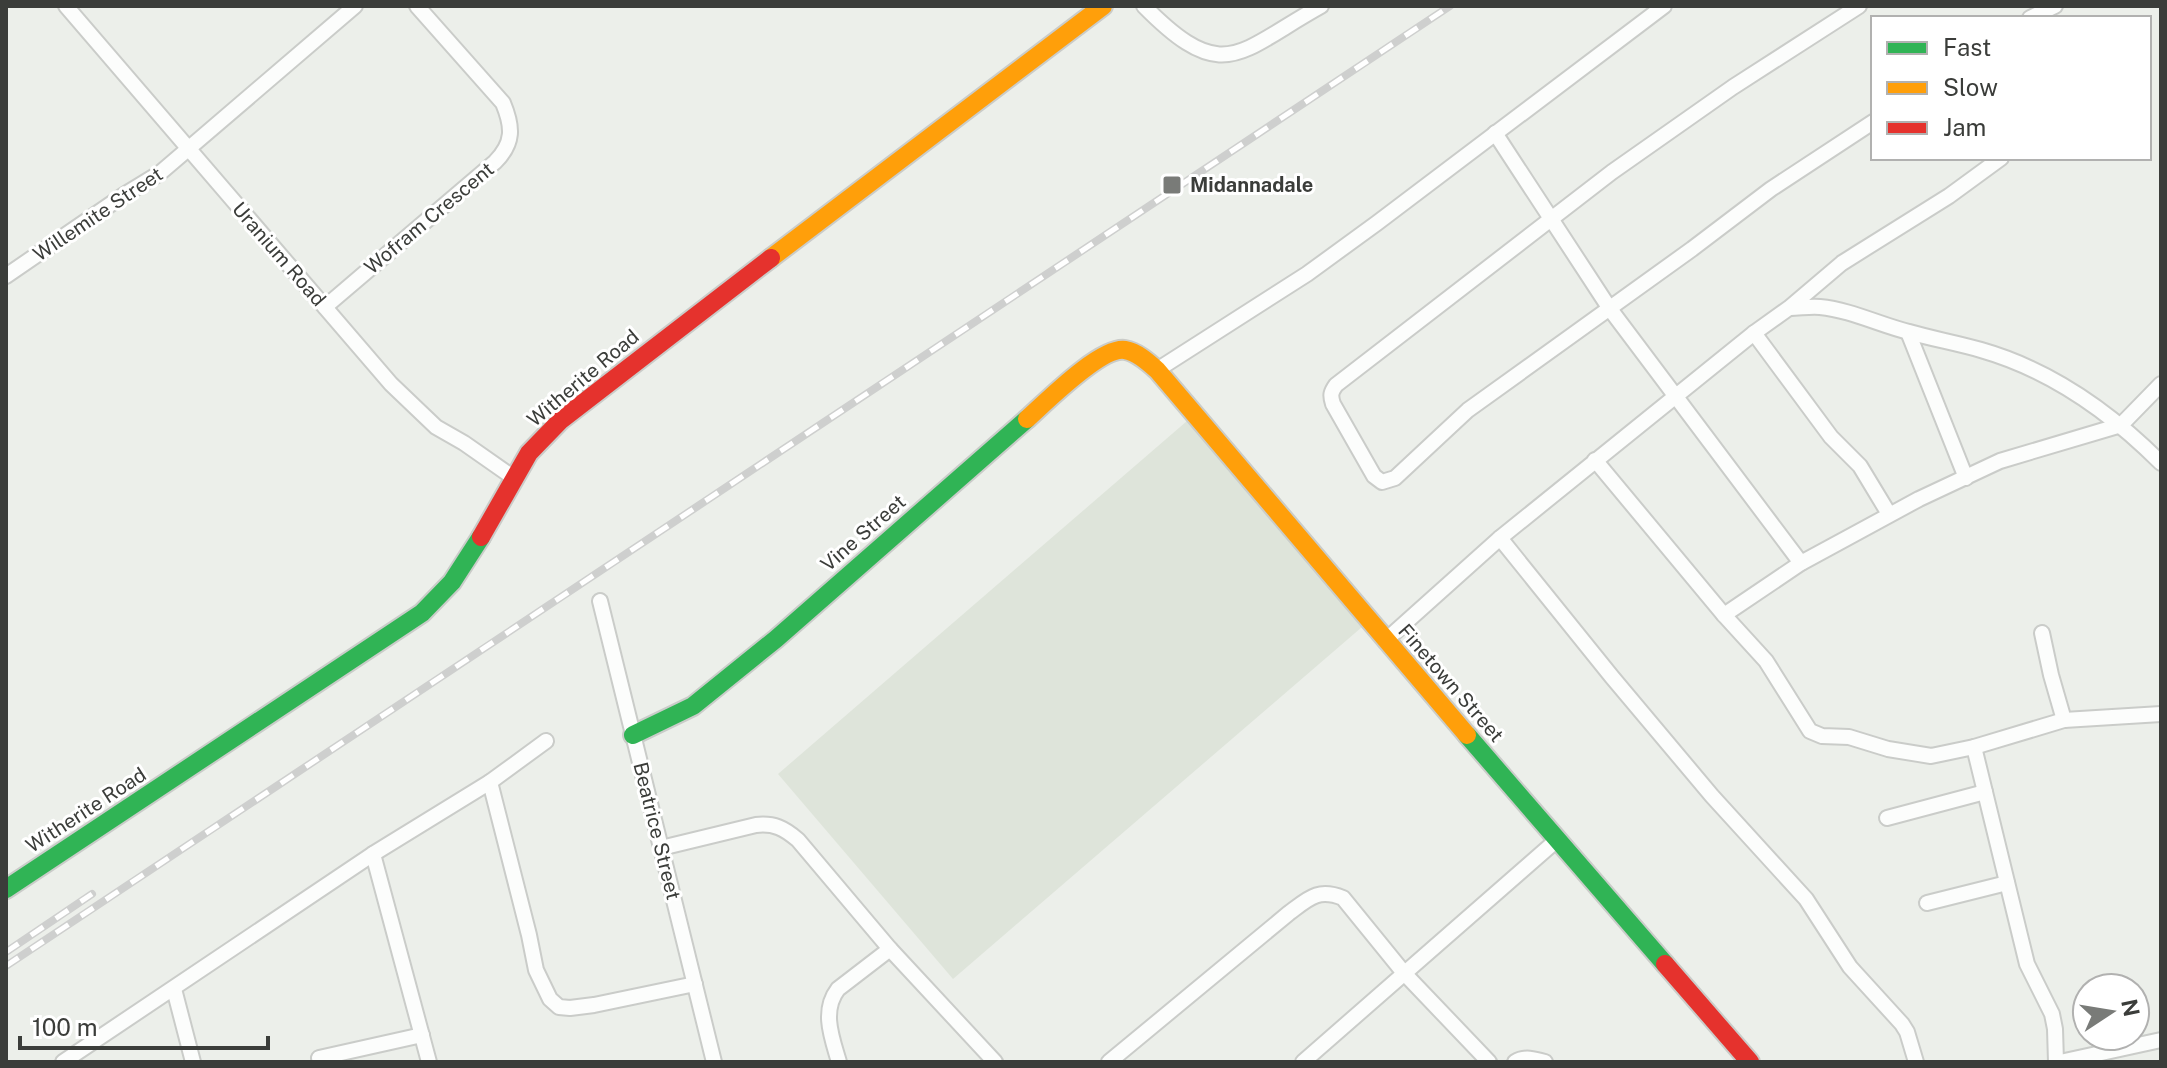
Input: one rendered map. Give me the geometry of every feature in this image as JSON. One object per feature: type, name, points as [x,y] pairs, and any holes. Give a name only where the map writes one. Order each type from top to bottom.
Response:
[{"type":"street","name":"Uranium Road","points":[[66,6],[391,384],[428,419],[514,478]]},
{"type":"street","points":[[188,149],[355,6]]},
{"type":"street","name":"Wofram Crescent","points":[[325,307],[495,162],[504,152],[510,136],[510,121],[503,103],[417,6]]},
{"type":"street","name":"Witherite Road","points":[[6,889],[422,613],[452,582],[471,554],[529,453],[561,420],[1103,6]]},
{"type":"street","points":[[1144,6],[1188,45],[1222,55],[1232,55],[1256,45],[1321,6]]},
{"type":"street","points":[[1157,370],[1307,274],[1664,6]]},
{"type":"street","points":[[1859,6],[1733,87],[1612,172],[1336,385],[1332,391],[1333,404],[1374,476],[1382,482],[1395,478],[1468,410],[1771,189],[1871,123]]},
{"type":"street","points":[[2034,16],[2055,6]]},
{"type":"street","points":[[1495,133],[1610,309],[1801,563]]},
{"type":"street","name":"Willemite Street","points":[[6,276],[160,173],[188,149]]},
{"type":"street","points":[[1385,641],[1500,538],[1842,263],[1949,196],[1998,160]]},
{"type":"street","points":[[1789,308],[1837,310],[1908,332],[1983,350],[2037,371],[2082,395],[2121,425],[2161,463]]},
{"type":"street","points":[[1908,332],[1966,478]]},
{"type":"street","points":[[1754,333],[1831,437],[1860,466],[1889,514]]},
{"type":"street","name":"Finetown Street","points":[[1111,350],[1123,348],[1139,355],[1157,370],[1385,641],[1750,1062]]},
{"type":"street","name":"Vine Street","points":[[633,735],[693,706],[764,649],[1076,376],[1111,350]]},
{"type":"street","points":[[1724,615],[1801,563],[1889,514],[2000,461],[2121,425],[2161,384]]},
{"type":"street","points":[[1595,460],[1766,661],[1810,731],[1822,736],[1849,737],[1936,756],[2064,720],[2161,714]]},
{"type":"street","points":[[1500,538],[1712,796],[1806,899],[1850,967],[1902,1024],[1916,1062]]},
{"type":"street","name":"Beatrice Street","points":[[600,601],[714,1062]]},
{"type":"street","points":[[2042,633],[2064,720]]},
{"type":"street","points":[[63,1062],[373,854],[490,782],[546,741]]},
{"type":"street","points":[[1974,747],[2027,964],[2052,1014],[2058,1062],[2161,1040]]},
{"type":"street","points":[[490,782],[536,970],[550,999],[559,1007],[570,1008],[695,984]]},
{"type":"street","points":[[1887,818],[1985,792]]},
{"type":"street","points":[[661,848],[756,825],[770,824],[785,829],[995,1062]]},
{"type":"street","points":[[1303,1062],[1558,839]]},
{"type":"street","points":[[373,854],[429,1062]]},
{"type":"street","points":[[1927,903],[2007,883]]},
{"type":"street","points":[[1109,1062],[1289,913],[1319,893],[1331,893],[1343,898],[1404,973],[1489,1062]]},
{"type":"street","points":[[839,1062],[829,1022],[832,997],[890,949]]},
{"type":"street","points":[[174,989],[193,1062]]},
{"type":"street","points":[[319,1058],[422,1035]]},
{"type":"street","points":[[1515,1062],[1532,1058],[1545,1062]]},
{"type":"shaded area","points":[[1187,421],[1362,627],[953,979],[778,774]]},
{"type":"railway","points":[[6,966],[1450,6]]},
{"type":"railway","points":[[6,952],[92,894]]},
{"type":"traffic: fast","points":[[633,735],[693,706],[776,639],[1027,419]]},
{"type":"traffic: fast","points":[[6,889],[422,613],[452,582],[481,537]]},
{"type":"traffic: fast","points":[[1467,735],[1665,964]]},
{"type":"traffic: slow","points":[[771,258],[1103,6]]},
{"type":"traffic: slow","points":[[1027,419],[1074,377],[1102,357],[1125,350],[1142,358],[1157,370],[1467,735]]},
{"type":"traffic: jam","points":[[481,537],[529,453],[561,420],[771,258]]},
{"type":"traffic: jam","points":[[1665,964],[1750,1062]]},
{"type":"place","name":"Midannadale","points":[[1172,185]]}]
